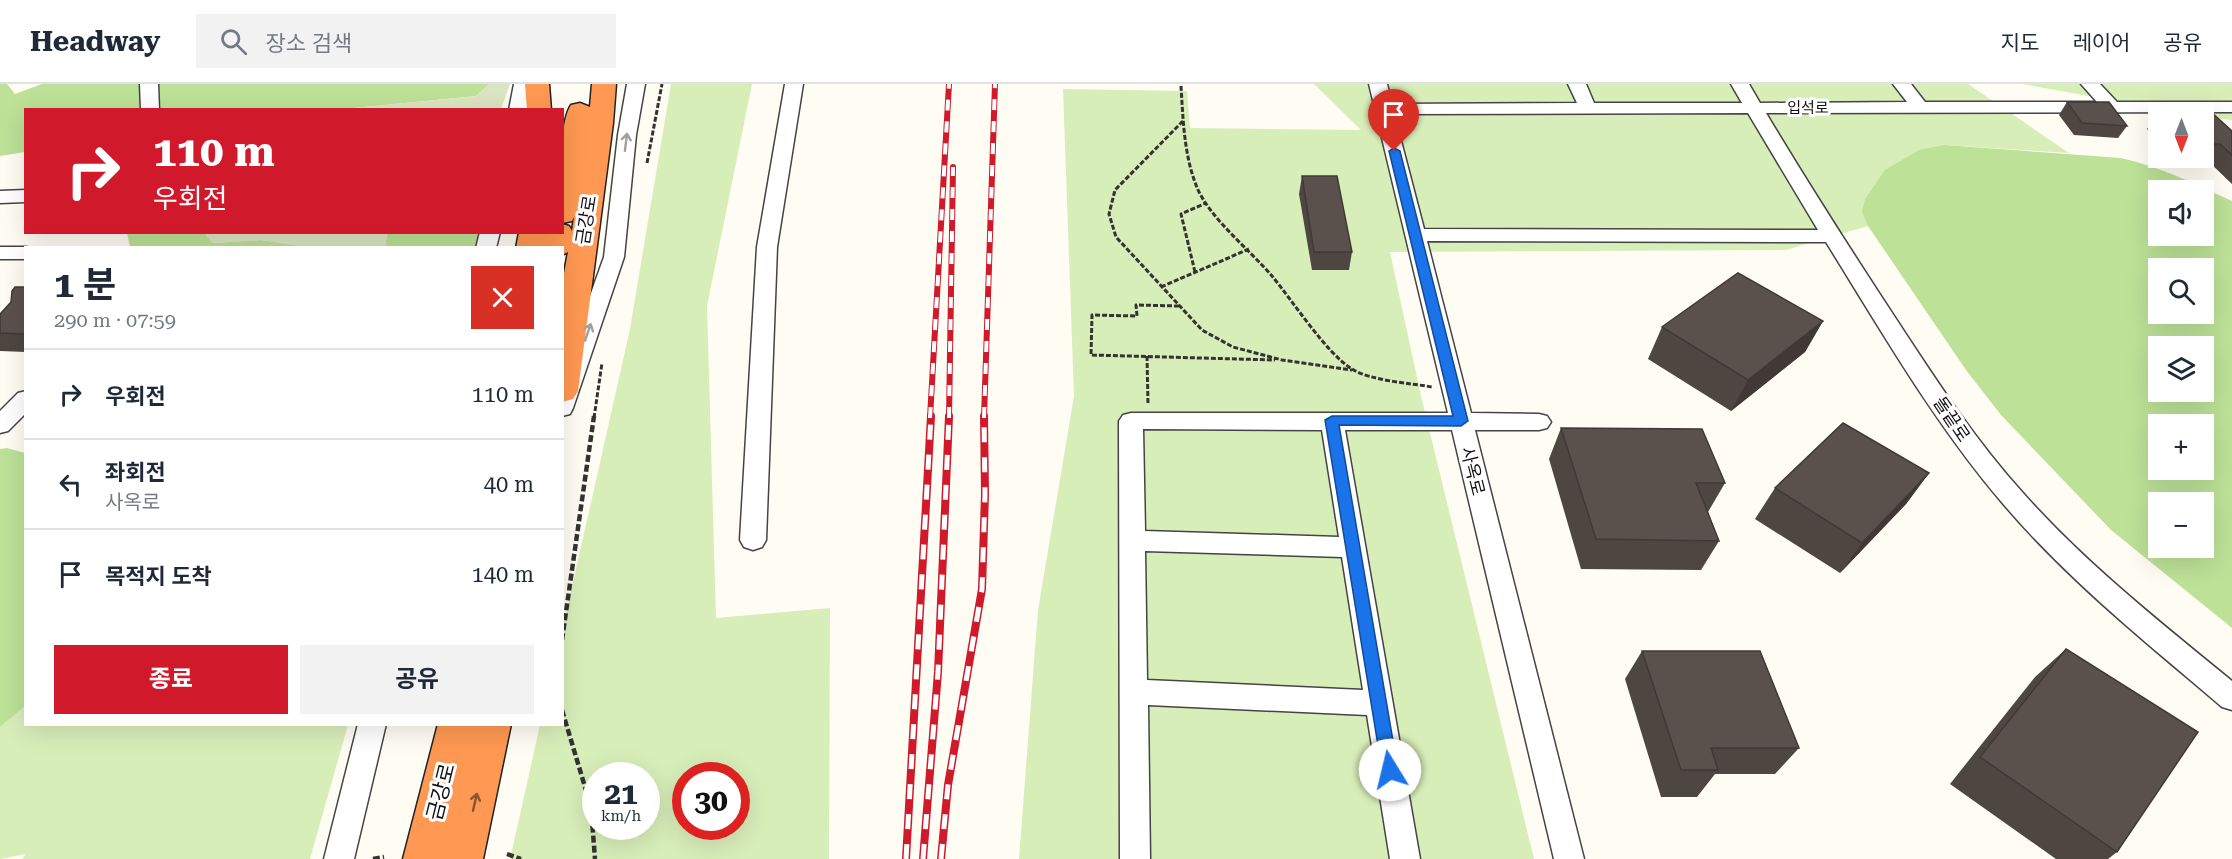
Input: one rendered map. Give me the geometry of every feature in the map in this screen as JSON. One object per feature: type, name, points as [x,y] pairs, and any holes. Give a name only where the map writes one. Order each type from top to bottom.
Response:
[{"type":"highway","points":[[537,84],[539,108]]},
{"type":"highway","name":"금강로","points":[[564,203],[583,84]]},
{"type":"highway","name":"금강로","points":[[564,371],[568,332],[595,165],[604,84]]},
{"type":"highway","points":[[438,852],[450,726]]},
{"type":"highway","name":"금강로","points":[[438,852],[458,726]]},
{"type":"highway","name":"금강로","points":[[438,852],[491,726]]},
{"type":"street","points":[[149,84],[150,108]]},
{"type":"street","points":[[518,108],[524,84]]},
{"type":"street","points":[[564,402],[614,257],[627,135],[636,84]]},
{"type":"street","points":[[753,540],[767,247],[794,84]]},
{"type":"street","name":"사옥로","points":[[1378,84],[1569,859]]},
{"type":"street","points":[[1577,84],[1588,108]]},
{"type":"street","name":"돌끝로","points":[[1740,84],[1832,236],[1976,454],[2035,523],[2127,611],[2232,698]]},
{"type":"street","points":[[1902,84],[1920,108]]},
{"type":"street","points":[[2090,84],[2112,107]]},
{"type":"street","name":"입석로","points":[[1384,109],[2232,107]]},
{"type":"street","points":[[0,197],[24,196]]},
{"type":"street","points":[[1415,236],[1832,236]]},
{"type":"street","points":[[0,253],[24,253]]},
{"type":"street","points":[[0,425],[24,401]]},
{"type":"street","points":[[1332,420],[1405,859]]},
{"type":"street","points":[[1135,859],[1131,421],[1539,422]]},
{"type":"street","points":[[1132,541],[1353,547]]},
{"type":"street","points":[[1133,692],[1379,703]]},
{"type":"street","points":[[339,859],[372,726]]},
{"type":"path","points":[[647,165],[662,84]]},
{"type":"path","points":[[1180,86],[1185,141],[1196,182],[1206,203],[1248,249],[1336,356],[1353,370]]},
{"type":"path","points":[[1183,121],[1115,190],[1110,202],[1110,225],[1116,237],[1202,330],[1233,346],[1282,360]]},
{"type":"path","points":[[1195,272],[1181,214],[1206,203]]},
{"type":"path","points":[[1161,287],[1248,249]]},
{"type":"path","points":[[1179,306],[1136,305],[1137,316],[1092,315],[1091,355],[1282,360],[1353,370],[1377,377],[1453,391]]},
{"type":"path","points":[[564,626],[603,354]]},
{"type":"path","points":[[1147,357],[1148,421]]},
{"type":"path","points":[[564,717],[591,807],[595,859]]},
{"type":"path","points":[[507,854],[521,859]]},
{"type":"path","points":[[373,859],[384,857]]},
{"type":"green space","points":[[0,84],[7,84],[15,94],[42,84],[489,84],[476,96],[354,108],[24,108],[24,152],[0,156]]},
{"type":"green space","points":[[489,84],[510,84],[501,108],[354,108],[476,96]]},
{"type":"green space","points":[[671,84],[752,84],[707,306],[716,618],[830,608],[829,859],[510,859],[540,726],[564,726],[564,623],[630,329]]},
{"type":"green space","points":[[1314,84],[1968,84],[2069,153],[1944,145],[1865,199],[1868,226],[1786,250],[1390,252],[1421,396],[1534,859],[1019,859],[1038,610],[1074,396],[1063,89],[1187,91],[1190,128],[1361,130]]},
{"type":"green space","points":[[2023,84],[2232,84],[2232,120],[2214,118],[2214,102],[2148,102],[2148,107]]},
{"type":"green space","points":[[1944,145],[2121,158],[2136,162],[2186,180],[2148,180],[2148,246],[2214,246],[2214,193],[2232,201],[2232,628],[2111,530],[2001,415],[1966,370],[1868,226],[1862,212],[1865,199],[1885,170],[1919,150]]},
{"type":"green space","points":[[127,234],[205,234],[213,243],[261,240],[305,246],[130,246]]},
{"type":"green space","points":[[205,234],[387,234],[385,246],[299,246],[261,240],[213,243]]},
{"type":"green space","points":[[387,234],[478,234],[476,246],[385,246]]},
{"type":"green space","points":[[7,448],[24,453],[24,707],[0,727],[0,449]]},
{"type":"green space","points":[[24,706],[24,726],[348,726],[310,859],[22,859],[26,854],[0,859],[0,727]]},
{"type":"building","points":[[2067,102],[2109,102],[2127,126],[2082,123]]},
{"type":"building","points":[[2214,115],[2232,131],[2232,155],[2220,144],[2214,144]]},
{"type":"building","points":[[1302,176],[1337,176],[1352,252],[1314,252]]},
{"type":"building","points":[[1738,273],[1823,321],[1748,380],[1662,327]]},
{"type":"building","points":[[15,287],[24,287],[24,334],[0,333],[0,314],[11,302],[12,291]]},
{"type":"building","points":[[1843,423],[1929,473],[1862,543],[1775,488]]},
{"type":"building","points":[[1561,428],[1702,429],[1725,483],[1696,483],[1719,541],[1596,539]]},
{"type":"building","points":[[2066,649],[2198,732],[2117,852],[1980,757]]},
{"type":"building","points":[[1642,651],[1760,651],[1799,748],[1711,748],[1718,770],[1681,770]]},
{"type":"railway","points":[[930,418],[949,84]]},
{"type":"railway","points":[[984,417],[995,84]]},
{"type":"railway","points":[[949,418],[953,167]]},
{"type":"railway","points":[[906,859],[931,416]]},
{"type":"railway","points":[[923,859],[938,672],[949,416]]},
{"type":"railway","points":[[941,859],[948,785],[982,589],[985,494],[984,417]]},
{"type":"route","points":[[1390,770],[1332,420],[1461,421],[1394,151]]}]
